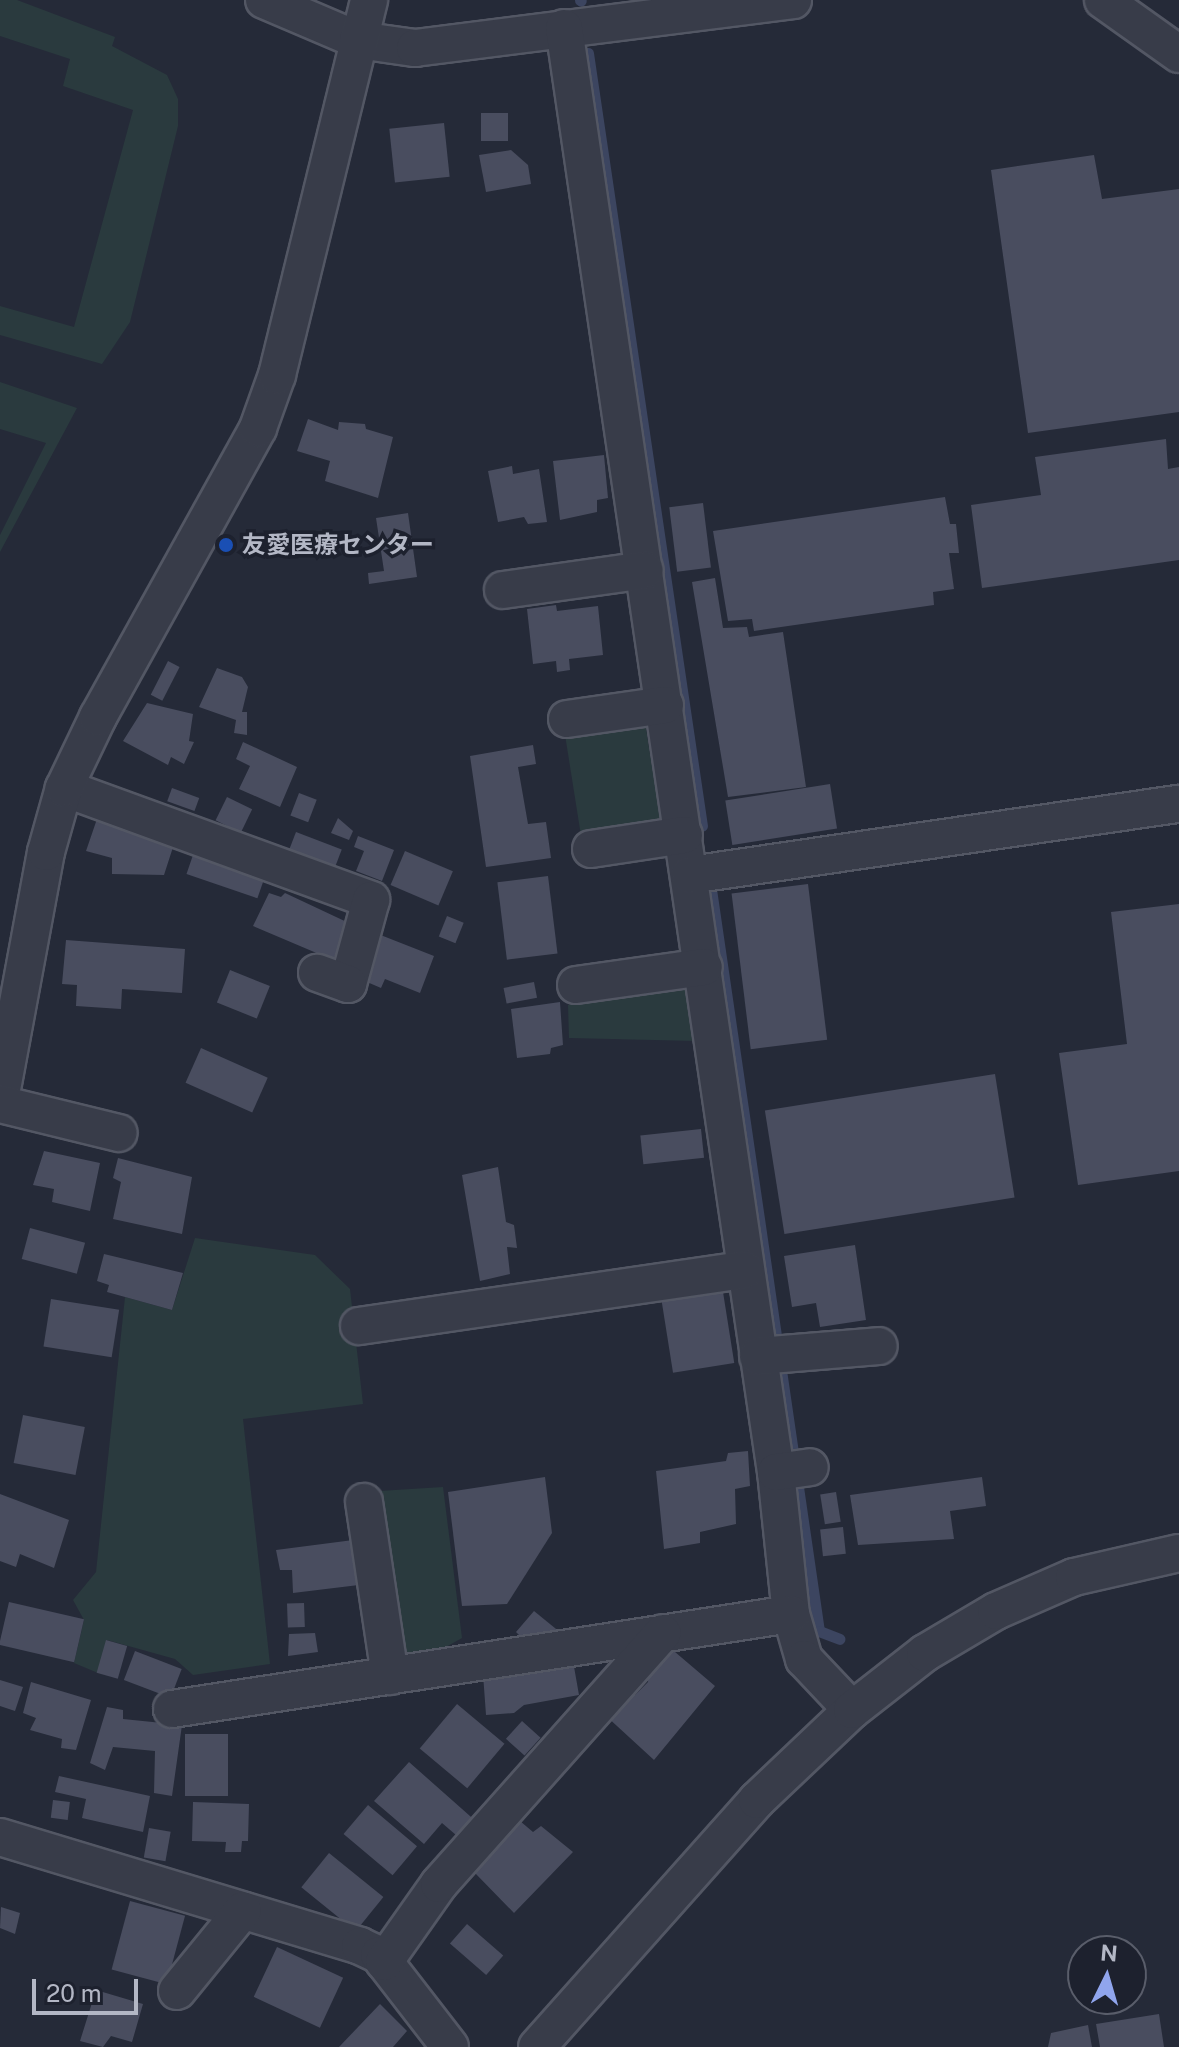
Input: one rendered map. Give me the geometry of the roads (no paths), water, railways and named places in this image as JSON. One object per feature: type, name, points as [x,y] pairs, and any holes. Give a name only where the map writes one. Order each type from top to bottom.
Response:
[{"type":"street","points":[[264,0],[358,40],[415,48],[793,0]]},
{"type":"street","points":[[119,1133],[0,1102],[46,852],[64,788],[98,717],[258,428],[277,375],[369,0]]},
{"type":"street","points":[[1103,0],[1179,54]]},
{"type":"street","points":[[564,28],[704,967],[745,1270],[775,1356],[793,1470],[791,1614],[804,1659],[852,1710]]},
{"type":"street","points":[[503,590],[645,570]]},
{"type":"street","points":[[567,719],[665,705]]},
{"type":"street","points":[[64,788],[371,900],[348,984],[317,973]]},
{"type":"street","points":[[690,875],[1179,804]]},
{"type":"street","points":[[591,849],[684,835]]},
{"type":"street","points":[[576,985],[704,967]]},
{"type":"street","points":[[359,1326],[745,1270]]},
{"type":"street","points":[[775,1356],[879,1346]]},
{"type":"street","points":[[364,1502],[390,1676]]},
{"type":"street","points":[[537,2047],[757,1800],[852,1710],[925,1653],[996,1611],[1074,1577],[1177,1563]]},
{"type":"street","points":[[172,1709],[791,1614]]},
{"type":"street","points":[[384,1962],[439,1884],[663,1633]]},
{"type":"street","points":[[0,1837],[360,1946],[384,1962],[450,2047]]},
{"type":"street","points":[[177,1991],[243,1910]]},
{"type":"waterway","points":[[588,53],[702,826]]},
{"type":"waterway","points":[[711,889],[819,1631],[840,1639]]},
{"type":"place","name":"友愛医療センター","points":[[226,545]]}]
